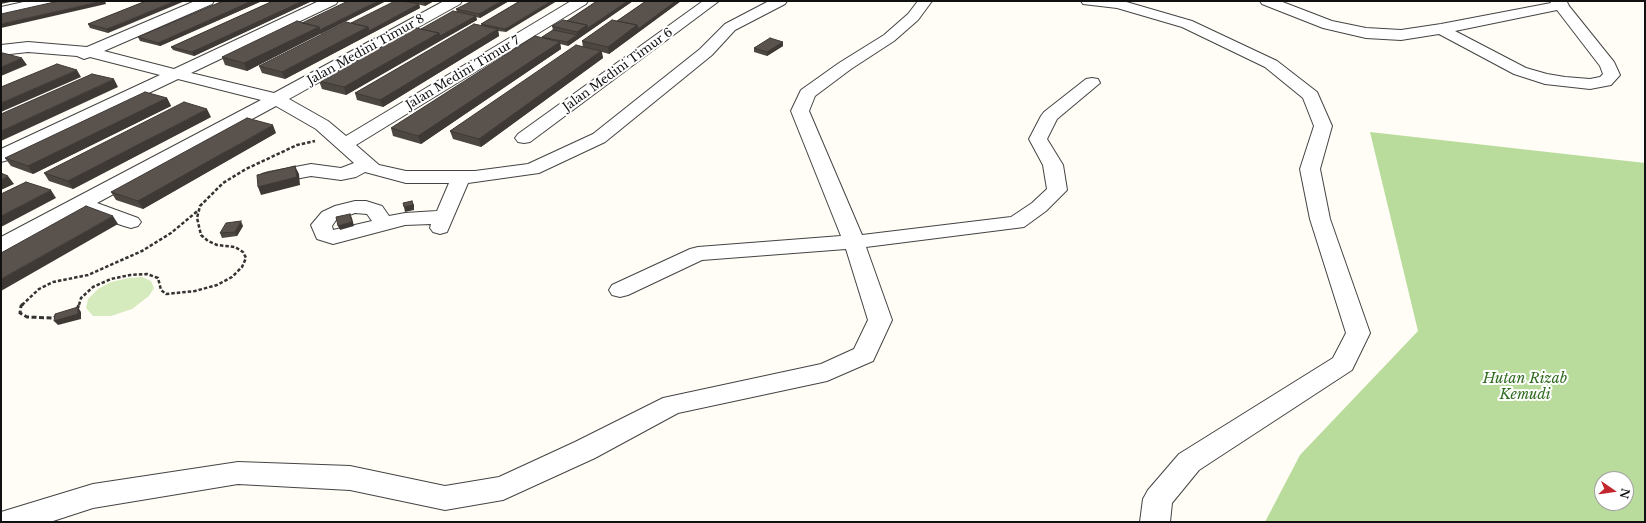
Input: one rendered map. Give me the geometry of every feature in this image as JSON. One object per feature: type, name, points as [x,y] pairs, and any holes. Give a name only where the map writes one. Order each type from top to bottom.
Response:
[{"type":"street","points":[[1,11],[48,1]]},
{"type":"street","points":[[59,64],[207,1]]},
{"type":"street","points":[[1,156],[331,1]]},
{"type":"street","name":"Jalan Medini Timur 8","points":[[1,246],[276,99],[455,1]]},
{"type":"street","name":"Jalan Medini Timur 7","points":[[341,142],[581,1]]},
{"type":"street","name":"Jalan Medini Timur 6","points":[[524,138],[712,1]]},
{"type":"street","points":[[1,50],[28,47],[88,52],[276,99],[322,125],[372,169],[406,177],[475,177],[532,170],[599,138],[706,52],[730,27],[778,1]]},
{"type":"street","points":[[10,522],[93,496],[238,472],[350,478],[445,498],[503,488],[585,450],[672,405],[827,372],[864,356],[880,320],[854,242],[800,111],[807,94],[845,66],[889,38],[913,17],[925,1]]},
{"type":"street","points":[[1088,1],[1118,4],[1187,24],[1271,64],[1311,96],[1323,126],[1310,169],[1320,219],[1358,332],[1342,364],[1189,462],[1158,499],[1155,522]]},
{"type":"street","points":[[1267,1],[1328,25],[1366,33],[1401,35],[1441,29],[1560,3],[1608,65],[1612,75],[1605,82],[1590,84],[1545,79],[1520,71],[1441,29]]},
{"type":"street","points":[[620,290],[698,254],[854,242],[1017,223],[1039,207],[1058,190],[1053,165],[1038,139],[1050,116],[1092,83]]},
{"type":"street","points":[[268,179],[311,170],[345,174],[366,164]]},
{"type":"street","points":[[384,224],[405,219],[442,222],[461,177]]},
{"type":"street","points":[[80,204],[131,222]]},
{"type":"path","points":[[71,312],[77,310],[81,298],[93,287],[111,279],[124,276],[147,274],[158,278],[161,290],[166,294],[195,291],[217,285],[232,276],[242,267],[246,258],[243,252],[235,247],[208,241],[200,235],[197,218],[200,206],[223,183],[246,169],[297,145],[315,141],[341,142]]},
{"type":"path","points":[[59,316],[53,318],[27,317],[20,313],[21,306],[39,289],[53,282],[88,275],[142,251],[171,233],[200,209]]},
{"type":"green space","name":"Hutan Rizab Kemudi","points":[[1370,132],[1645,163],[1645,522],[1265,522],[1300,455],[1418,331]]},
{"type":"green space","points":[[142,277],[151,281],[154,288],[149,296],[132,309],[111,316],[93,316],[86,308],[88,299],[98,289],[111,282]]},
{"type":"building","points":[[59,1],[103,1],[1,24],[1,14]]},
{"type":"building","points":[[146,1],[175,1],[107,29],[88,24]]},
{"type":"building","points":[[223,1],[252,1],[158,43],[138,37]]},
{"type":"building","points":[[273,1],[303,1],[192,52],[171,47]]},
{"type":"building","points":[[348,1],[378,1],[320,30],[319,27],[302,23]]},
{"type":"building","points":[[395,1],[419,4],[369,31],[368,27],[351,23]]},
{"type":"building","points":[[472,1],[502,1],[479,14],[456,9]]},
{"type":"building","points":[[520,1],[551,1],[505,29],[481,24]]},
{"type":"building","points":[[597,1],[628,1],[588,28],[587,25],[567,21]]},
{"type":"building","points":[[646,1],[676,1],[638,29],[637,25],[617,21]]},
{"type":"building","points":[[453,11],[476,16],[440,36],[439,33],[421,29]]},
{"type":"building","points":[[563,20],[587,25],[577,32],[552,26]]},
{"type":"building","points":[[612,20],[637,25],[608,47],[582,41]]},
{"type":"building","points":[[297,21],[319,27],[244,63],[222,57]]},
{"type":"building","points":[[346,22],[368,27],[282,72],[259,66]]},
{"type":"building","points":[[474,24],[498,29],[380,100],[355,93]]},
{"type":"building","points":[[416,28],[439,33],[344,87],[319,81]]},
{"type":"building","points":[[553,30],[577,35],[567,42],[542,37]]},
{"type":"building","points":[[535,36],[560,42],[418,136],[391,128]]},
{"type":"building","points":[[770,38],[783,42],[767,52],[754,48]]},
{"type":"building","points":[[576,45],[601,51],[479,139],[450,131]]},
{"type":"building","points":[[1,53],[3,53],[22,58],[1,67]]},
{"type":"building","points":[[57,64],[77,70],[1,103],[1,87]]},
{"type":"building","points":[[92,74],[114,79],[1,131],[1,114]]},
{"type":"building","points":[[145,92],[167,98],[28,166],[5,158]]},
{"type":"building","points":[[184,102],[207,109],[68,181],[44,173]]},
{"type":"building","points":[[247,118],[273,125],[138,201],[111,192]]},
{"type":"building","points":[[295,166],[297,177],[258,187],[257,175]]},
{"type":"building","points":[[1,173],[8,176],[1,180]]},
{"type":"building","points":[[26,182],[51,190],[1,216],[1,194]]},
{"type":"building","points":[[412,201],[413,205],[404,207],[403,203]]},
{"type":"building","points":[[86,206],[113,216],[1,279],[1,253]]},
{"type":"building","points":[[350,214],[352,222],[338,226],[336,217]]},
{"type":"building","points":[[241,221],[235,232],[220,233],[226,223]]},
{"type":"building","points":[[78,307],[78,314],[54,321],[55,314]]}]
